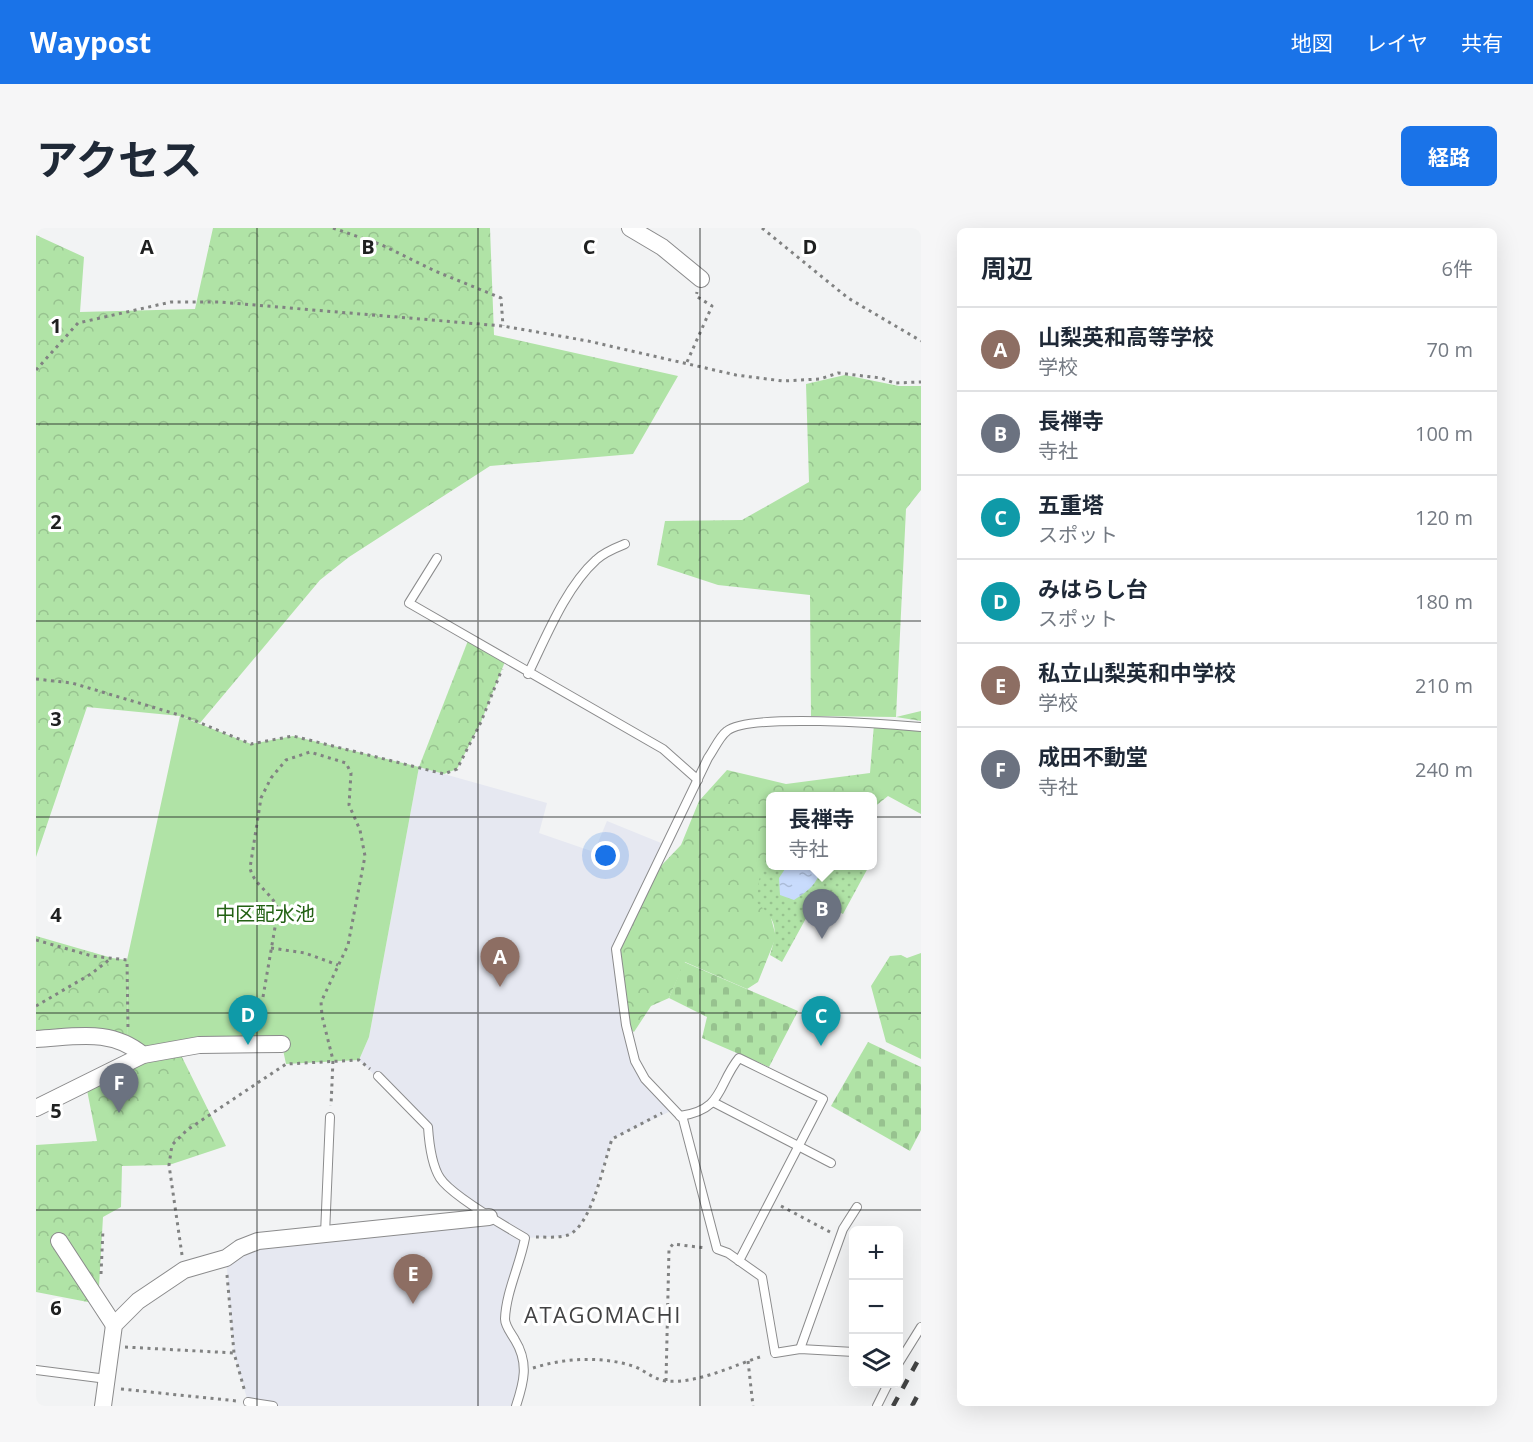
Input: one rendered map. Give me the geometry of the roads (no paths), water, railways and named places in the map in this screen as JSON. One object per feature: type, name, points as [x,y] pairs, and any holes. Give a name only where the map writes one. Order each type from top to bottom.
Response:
[{"type":"street","points":[[630,228],[662,247],[701,279]]},
{"type":"street","points":[[36,1039],[106,1036],[128,1043],[143,1055]]},
{"type":"street","points":[[36,1108],[143,1055],[199,1045],[282,1044]]},
{"type":"street","points":[[103,1406],[114,1325],[138,1301],[184,1270],[226,1258],[240,1248],[258,1241],[489,1217]]},
{"type":"street","points":[[59,1241],[114,1325]]},
{"type":"lane","points":[[528,674],[550,628],[583,574],[597,558],[625,544]]},
{"type":"lane","points":[[437,558],[409,603],[528,674],[663,749],[698,780]]},
{"type":"lane","points":[[849,1352],[800,1349],[775,1353],[762,1277],[728,1253],[717,1250],[677,1112],[645,1079],[635,1061],[626,1025],[616,949],[698,780],[727,731],[742,725],[785,721],[921,727]]},
{"type":"lane","points":[[677,1112],[694,1114],[707,1108],[713,1102],[739,1058],[823,1098],[796,1146],[739,1261]]},
{"type":"lane","points":[[378,1076],[428,1127],[430,1146],[440,1178],[489,1217],[525,1238],[520,1266],[507,1299],[505,1322],[520,1348],[526,1370],[516,1406]]},
{"type":"lane","points":[[713,1102],[831,1163]]},
{"type":"lane","points":[[326,1234],[330,1117]]},
{"type":"lane","points":[[800,1349],[840,1237],[857,1207]]},
{"type":"lane","points":[[903,1356],[921,1327]]},
{"type":"lane","points":[[36,1370],[107,1383]]},
{"type":"lane","points":[[877,1406],[886,1388]]},
{"type":"lane","points":[[248,1402],[273,1406]]},
{"type":"water","points":[[784,870],[820,870],[812,886],[794,900],[780,895],[779,878]]},
{"type":"railway","points":[[893,1406],[921,1355]]},
{"type":"railway","points":[[912,1406],[921,1389]]},
{"type":"place","name":"長禅寺","points":[[822,939]]},
{"type":"place","name":"山梨英和高等学校","points":[[500,987]]},
{"type":"place","name":"みはらし台","points":[[248,1045]]},
{"type":"place","name":"五重塔","points":[[821,1046]]},
{"type":"place","name":"成田不動堂","points":[[119,1113]]},
{"type":"place","name":"私立山梨英和中学校","points":[[413,1304]]},
{"type":"district","name":"ATAGOMACHI","points":[[603,1315]]},
{"type":"park label","name":"中区配水池","points":[[265,914]]}]
